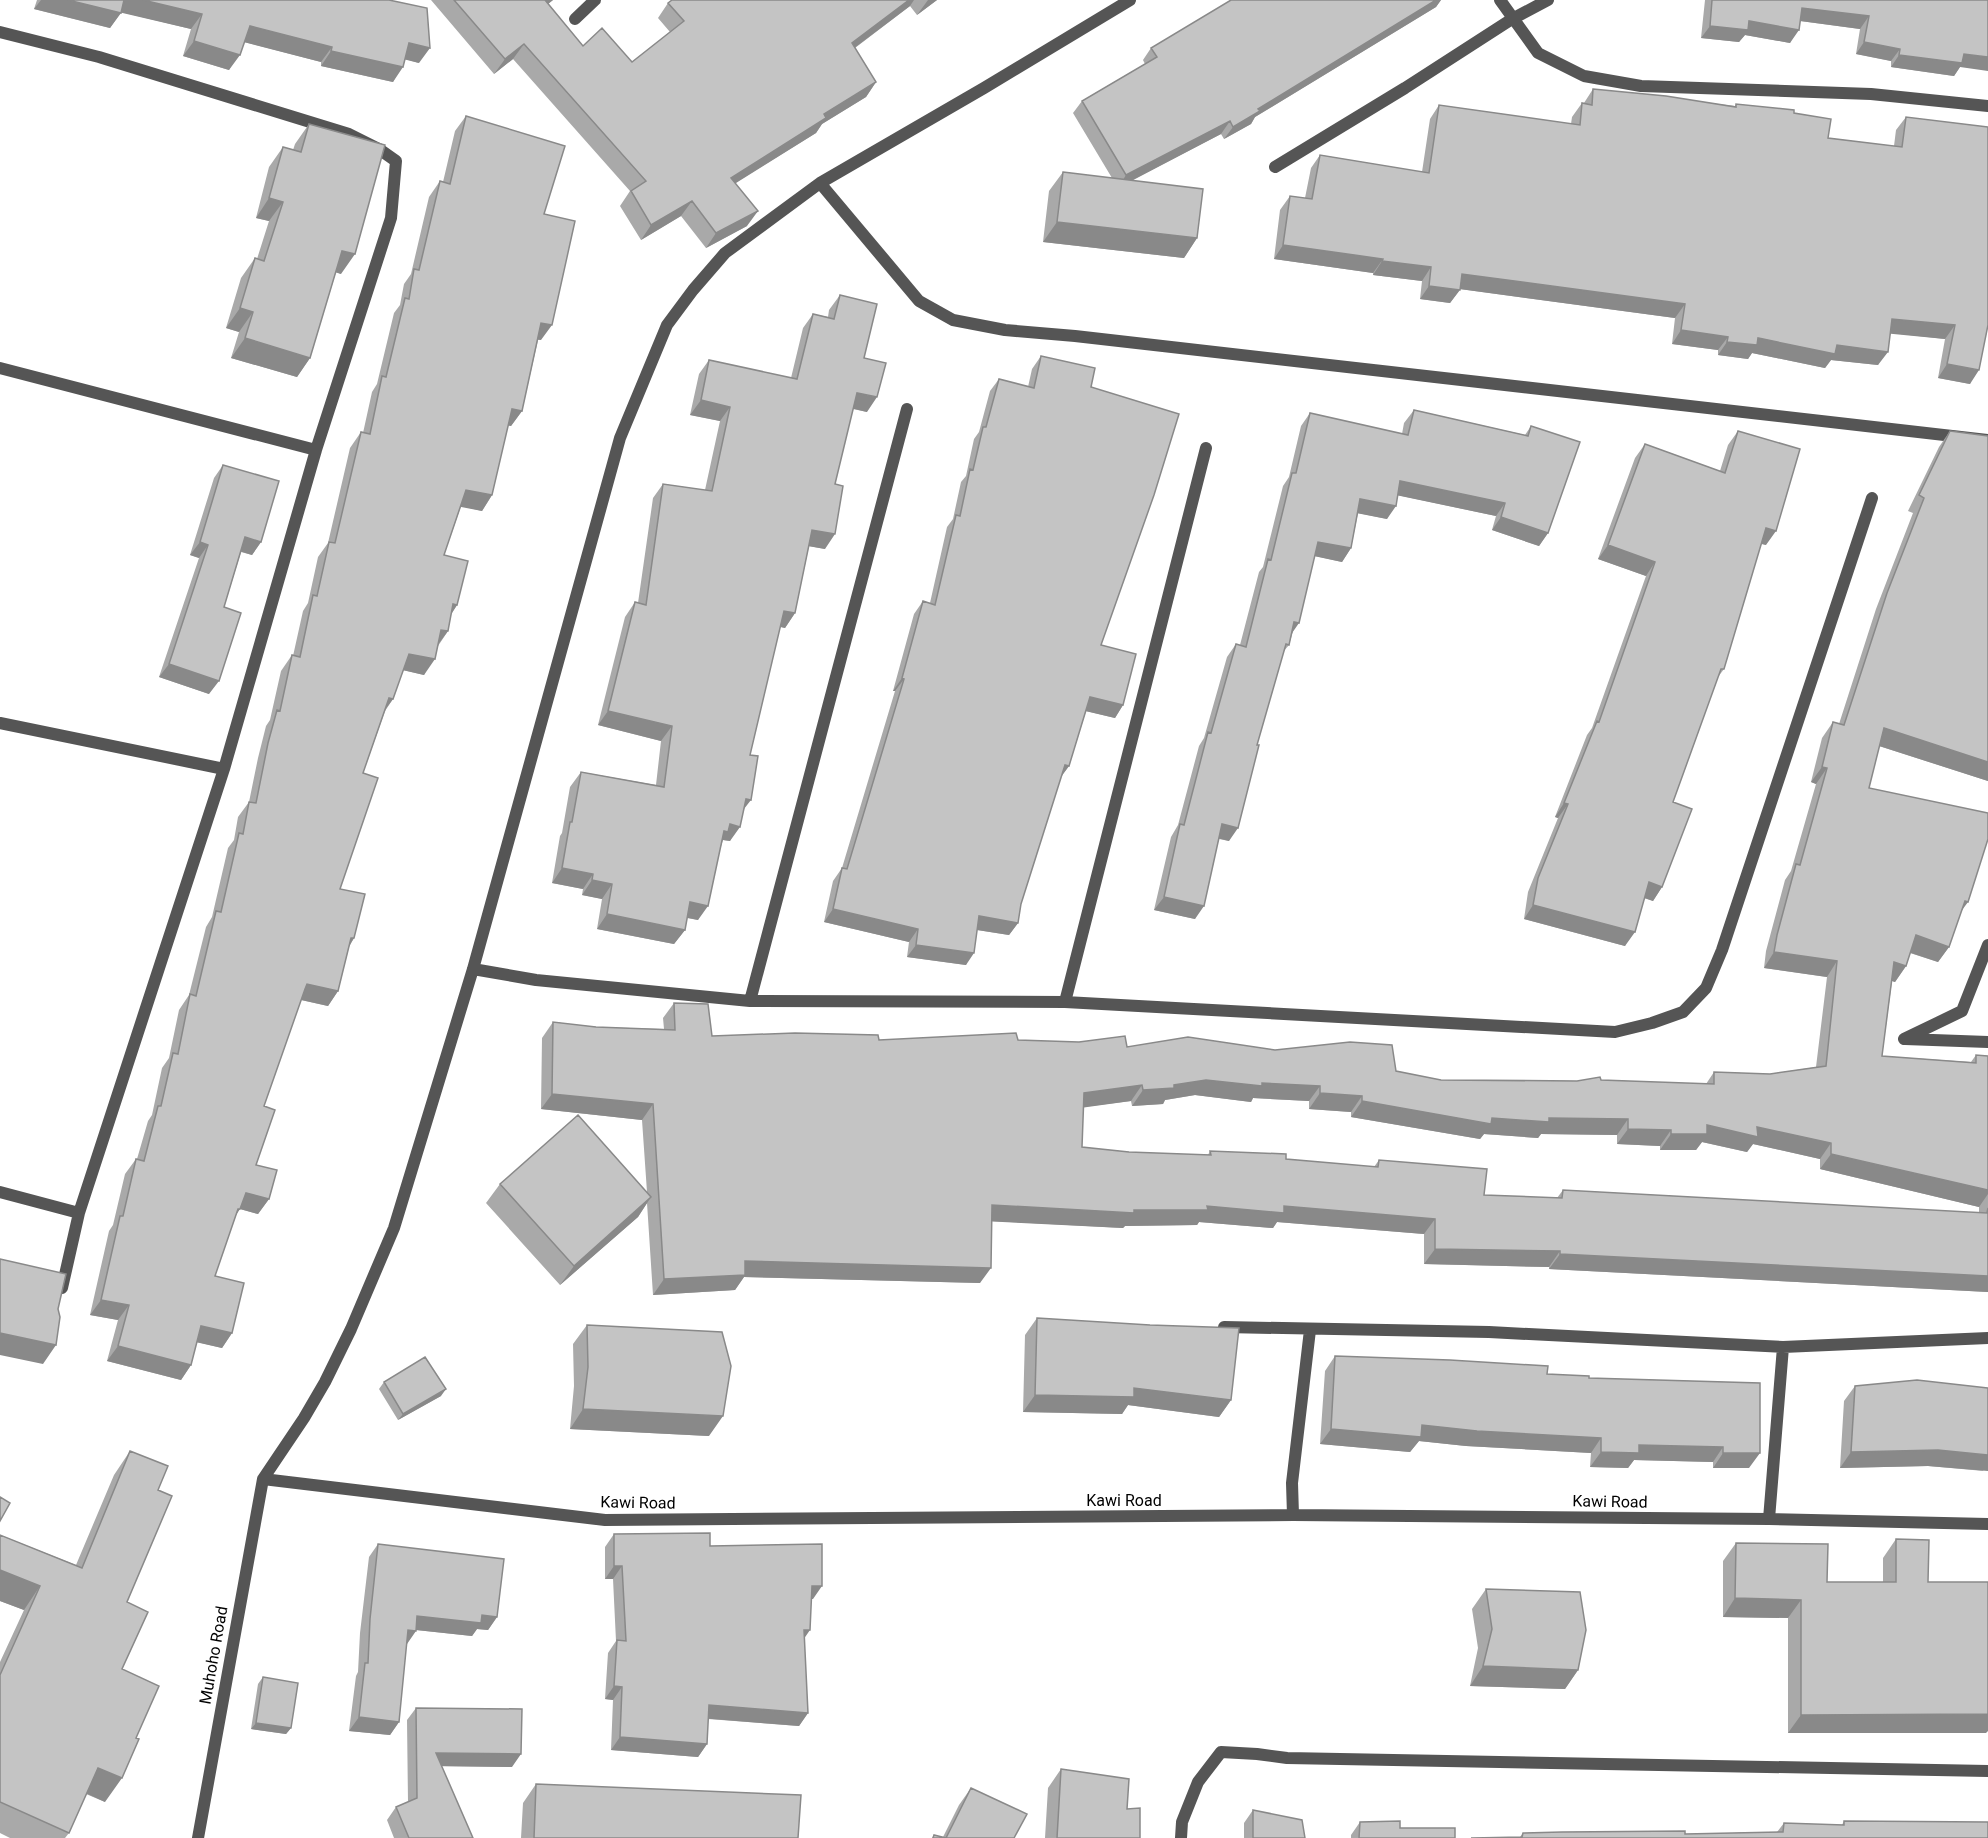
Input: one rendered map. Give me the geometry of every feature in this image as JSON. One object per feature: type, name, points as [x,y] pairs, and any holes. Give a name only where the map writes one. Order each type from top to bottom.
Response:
[{"type":"street","points":[[575,19],[595,0]]},
{"type":"street","points":[[262,1479],[304,1419],[325,1382],[351,1329],[394,1228],[473,969],[620,438],[667,325],[724,253],[820,183],[1130,0]]},
{"type":"street","points":[[1500,0],[1538,53],[1584,76],[1641,86],[1871,94],[1988,106]]},
{"type":"street","points":[[1275,167],[1406,88],[1512,19],[1548,0]]},
{"type":"street","points":[[0,32],[99,57],[349,134],[379,149],[396,161],[391,218],[316,450],[224,770],[79,1213],[60,1294]]},
{"type":"street","points":[[820,183],[919,301],[953,320],[1005,330],[1076,336],[1988,440]]},
{"type":"street","points":[[0,368],[316,450]]},
{"type":"street","points":[[750,1001],[907,409]]},
{"type":"street","points":[[1065,1002],[1206,448]]},
{"type":"street","points":[[473,969],[536,980],[750,1001],[1065,1002],[1615,1032],[1652,1023],[1683,1012],[1706,988],[1722,950],[1872,498]]},
{"type":"street","points":[[0,723],[224,770]]},
{"type":"street","points":[[1988,945],[1962,1011],[1904,1039],[1988,1042]]},
{"type":"street","points":[[0,1192],[79,1213]]},
{"type":"street","points":[[1216,1327],[1489,1332],[1784,1347],[1988,1338]]},
{"type":"street","points":[[1293,1515],[1292,1483],[1310,1330]]},
{"type":"street","points":[[1768,1519],[1784,1347]]},
{"type":"street","name":"Kawi Road","points":[[262,1479],[605,1520],[1293,1515],[1768,1519],[1988,1524]]},
{"type":"street","name":"Muhoho Road","points":[[198,1838],[262,1479]]},
{"type":"street","points":[[1181,1838],[1182,1822],[1198,1782],[1221,1752],[1299,1759],[1988,1771]]},
{"type":"building","points":[[68,0],[124,0],[121,13]]},
{"type":"building","points":[[143,0],[389,0],[427,8],[430,48],[409,43],[403,67],[331,51],[332,47],[250,26],[240,55],[194,41],[202,14]]},
{"type":"building","points":[[454,0],[545,0],[583,46],[602,28],[632,62],[684,21],[668,3],[672,0],[909,0],[852,43],[876,82],[824,114],[826,118],[731,178],[758,211],[716,233],[692,201],[651,225],[631,191],[646,181],[524,44],[505,59]]},
{"type":"building","points":[[1231,0],[1436,0],[1258,109],[1260,111],[1233,127],[1230,121],[1126,175],[1082,101],[1157,57],[1151,48]]},
{"type":"building","points":[[1712,0],[1988,0],[1988,57],[1964,54],[1962,63],[1899,55],[1900,49],[1864,42],[1869,16],[1802,8],[1799,30],[1749,21],[1748,30],[1710,26]]},
{"type":"building","points":[[1593,89],[1666,96],[1736,107],[1736,104],[1794,110],[1794,113],[1831,119],[1828,138],[1902,147],[1906,117],[1988,127],[1988,325],[1979,370],[1947,364],[1955,325],[1892,319],[1888,352],[1837,345],[1835,354],[1758,338],[1757,345],[1727,342],[1728,337],[1681,330],[1685,304],[1462,274],[1460,290],[1429,286],[1431,267],[1283,245],[1290,196],[1312,199],[1320,155],[1429,173],[1439,105],[1580,125],[1582,103],[1592,105]]},
{"type":"building","points":[[466,116],[565,146],[544,214],[575,221],[552,325],[541,323],[522,411],[512,409],[492,495],[466,490],[444,555],[468,561],[457,605],[453,604],[448,631],[441,630],[435,659],[409,654],[393,699],[389,698],[363,773],[378,778],[340,889],[365,894],[354,938],[351,938],[338,991],[307,984],[264,1106],[275,1110],[256,1165],[277,1170],[269,1199],[246,1193],[238,1209],[215,1276],[244,1283],[232,1333],[201,1326],[191,1365],[118,1346],[129,1305],[101,1300],[136,1159],[144,1161],[158,1106],[161,1106],[173,1053],[178,1054],[190,994],[196,996],[216,911],[221,912],[239,833],[243,834],[249,802],[256,803],[268,743],[277,710],[280,711],[292,655],[300,657],[313,595],[317,596],[329,542],[335,543],[361,432],[370,434],[382,376],[386,377],[405,298],[409,299],[414,269],[419,270],[440,181],[450,184]]},
{"type":"building","points":[[309,124],[385,145],[355,254],[342,251],[310,358],[245,338],[253,312],[240,308],[255,258],[264,261],[283,202],[269,198],[283,147],[301,152]]},
{"type":"building","points":[[1063,172],[1203,189],[1197,238],[1057,222]]},
{"type":"building","points":[[840,295],[877,304],[864,358],[886,363],[877,397],[857,393],[835,484],[843,486],[835,534],[812,530],[795,613],[784,611],[750,755],[758,756],[751,800],[746,799],[740,827],[730,824],[728,832],[724,831],[708,906],[690,902],[685,930],[607,914],[612,884],[592,880],[593,874],[562,868],[570,822],[572,822],[581,772],[664,787],[672,726],[608,711],[635,602],[646,605],[663,484],[712,491],[730,407],[701,400],[709,360],[797,379],[813,314],[834,319]]},
{"type":"building","points":[[1041,356],[1095,368],[1091,387],[1179,414],[1154,495],[1101,645],[1136,654],[1123,705],[1090,697],[1069,766],[1065,765],[1021,904],[1018,923],[979,916],[974,953],[916,945],[918,929],[833,909],[842,868],[847,869],[904,679],[902,678],[923,601],[935,605],[956,515],[960,516],[970,469],[973,470],[983,427],[986,427],[999,379],[1034,388]]},
{"type":"building","points":[[1414,410],[1528,436],[1531,426],[1580,442],[1548,533],[1501,517],[1505,503],[1400,481],[1396,506],[1360,499],[1351,548],[1318,542],[1299,623],[1294,622],[1289,645],[1286,644],[1257,745],[1259,745],[1238,828],[1222,824],[1204,906],[1164,897],[1180,824],[1184,825],[1208,732],[1211,733],[1236,644],[1246,647],[1268,559],[1271,560],[1292,473],[1296,473],[1310,413],[1408,435]]},
{"type":"building","points":[[1738,431],[1800,449],[1776,531],[1766,528],[1724,669],[1721,669],[1673,802],[1692,809],[1662,887],[1649,882],[1635,932],[1533,905],[1538,878],[1568,804],[1564,803],[1597,721],[1599,722],[1655,562],[1608,545],[1645,444],[1725,473]]},
{"type":"building","points":[[1950,431],[1988,436],[1988,762],[1884,728],[1869,788],[1988,813],[1988,839],[1968,902],[1965,901],[1949,947],[1916,935],[1906,966],[1894,962],[1882,1056],[1976,1063],[1976,1055],[1988,1056],[1988,1190],[1831,1154],[1831,1143],[1757,1127],[1758,1137],[1707,1125],[1707,1134],[1671,1134],[1671,1130],[1628,1129],[1628,1119],[1549,1118],[1549,1122],[1492,1118],[1491,1124],[1362,1101],[1362,1096],[1320,1093],[1320,1086],[1262,1083],[1262,1086],[1206,1080],[1174,1085],[1174,1088],[1143,1090],[1142,1085],[1084,1093],[1082,1147],[1129,1152],[1211,1155],[1210,1151],[1286,1154],[1286,1159],[1378,1167],[1379,1160],[1487,1169],[1484,1195],[1562,1198],[1563,1190],[1987,1213],[1988,1208],[1988,1276],[1560,1254],[1560,1251],[1435,1249],[1435,1219],[1284,1206],[1284,1213],[1207,1206],[1208,1210],[1134,1210],[1134,1213],[992,1205],[991,1268],[745,1261],[745,1275],[664,1279],[653,1104],[552,1094],[553,1022],[596,1027],[675,1030],[674,1003],[708,1004],[712,1036],[795,1033],[878,1035],[879,1040],[1016,1033],[1018,1040],[1079,1042],[1125,1036],[1127,1047],[1188,1037],[1275,1050],[1350,1042],[1392,1045],[1396,1071],[1441,1080],[1577,1081],[1600,1077],[1601,1080],[1714,1084],[1714,1072],[1770,1074],[1826,1066],[1837,961],[1774,952],[1777,935],[1796,864],[1800,865],[1827,768],[1822,767],[1833,722],[1844,725],[1887,593],[1924,498],[1919,495]]},
{"type":"building","points":[[223,465],[279,481],[261,542],[245,537],[224,607],[241,613],[219,681],[169,664],[208,545],[200,542]]},
{"type":"building","points":[[578,1115],[651,1197],[574,1266],[500,1184]]},
{"type":"building","points":[[0,1259],[66,1274],[58,1309],[60,1317],[56,1345],[0,1333]]},
{"type":"building","points":[[1037,1318],[1239,1328],[1231,1400],[1134,1388],[1134,1397],[1035,1395]]},
{"type":"building","points":[[587,1325],[722,1332],[731,1366],[723,1416],[583,1409],[588,1367]]},
{"type":"building","points":[[1335,1356],[1548,1366],[1547,1374],[1589,1376],[1589,1378],[1760,1383],[1760,1453],[1723,1453],[1723,1447],[1639,1445],[1639,1453],[1601,1452],[1601,1438],[1477,1431],[1422,1425],[1421,1437],[1331,1429]]},
{"type":"building","points":[[425,1357],[446,1389],[403,1414],[384,1382]]},
{"type":"building","points":[[1917,1380],[1988,1388],[1988,1455],[1938,1450],[1851,1452],[1855,1386]]},
{"type":"building","points":[[130,1451],[168,1466],[158,1490],[172,1496],[127,1602],[148,1612],[122,1669],[159,1686],[136,1738],[139,1739],[122,1778],[98,1768],[69,1833],[0,1802],[0,1675],[40,1586],[0,1570],[0,1535],[82,1568]]},
{"type":"building","points":[[0,1497],[10,1503],[0,1521]]},
{"type":"building","points":[[710,1533],[710,1546],[822,1544],[822,1586],[812,1586],[810,1630],[804,1630],[808,1713],[709,1705],[707,1744],[620,1737],[622,1687],[614,1686],[617,1640],[626,1641],[622,1566],[614,1566],[614,1534]]},
{"type":"building","points":[[1896,1539],[1929,1540],[1928,1582],[1988,1582],[1988,1714],[1801,1715],[1801,1600],[1735,1598],[1736,1543],[1828,1544],[1827,1582],[1896,1582]]},
{"type":"building","points":[[378,1544],[504,1559],[497,1617],[482,1615],[481,1623],[417,1616],[416,1631],[408,1630],[399,1722],[359,1717],[365,1663],[368,1663]]},
{"type":"building","points":[[1486,1589],[1580,1592],[1586,1630],[1578,1670],[1483,1666],[1492,1629]]},
{"type":"building","points":[[263,1677],[298,1683],[291,1728],[256,1723]]},
{"type":"building","points":[[416,1708],[522,1709],[521,1754],[436,1753],[473,1838],[409,1838],[396,1807],[417,1798]]},
{"type":"building","points":[[1061,1769],[1129,1779],[1127,1809],[1140,1808],[1140,1838],[1057,1838]]},
{"type":"building","points":[[536,1784],[801,1795],[798,1838],[534,1838]]},
{"type":"building","points":[[971,1788],[1027,1814],[1014,1838],[946,1838]]},
{"type":"building","points":[[1253,1810],[1302,1820],[1305,1838],[1253,1838]]},
{"type":"building","points":[[1400,1821],[1400,1828],[1455,1828],[1455,1838],[1359,1838],[1360,1822]]},
{"type":"building","points":[[1844,1821],[1988,1822],[1988,1838],[1471,1838],[1522,1837],[1523,1833],[1562,1832],[1685,1831],[1685,1834],[1783,1832],[1784,1823],[1844,1825]]}]
